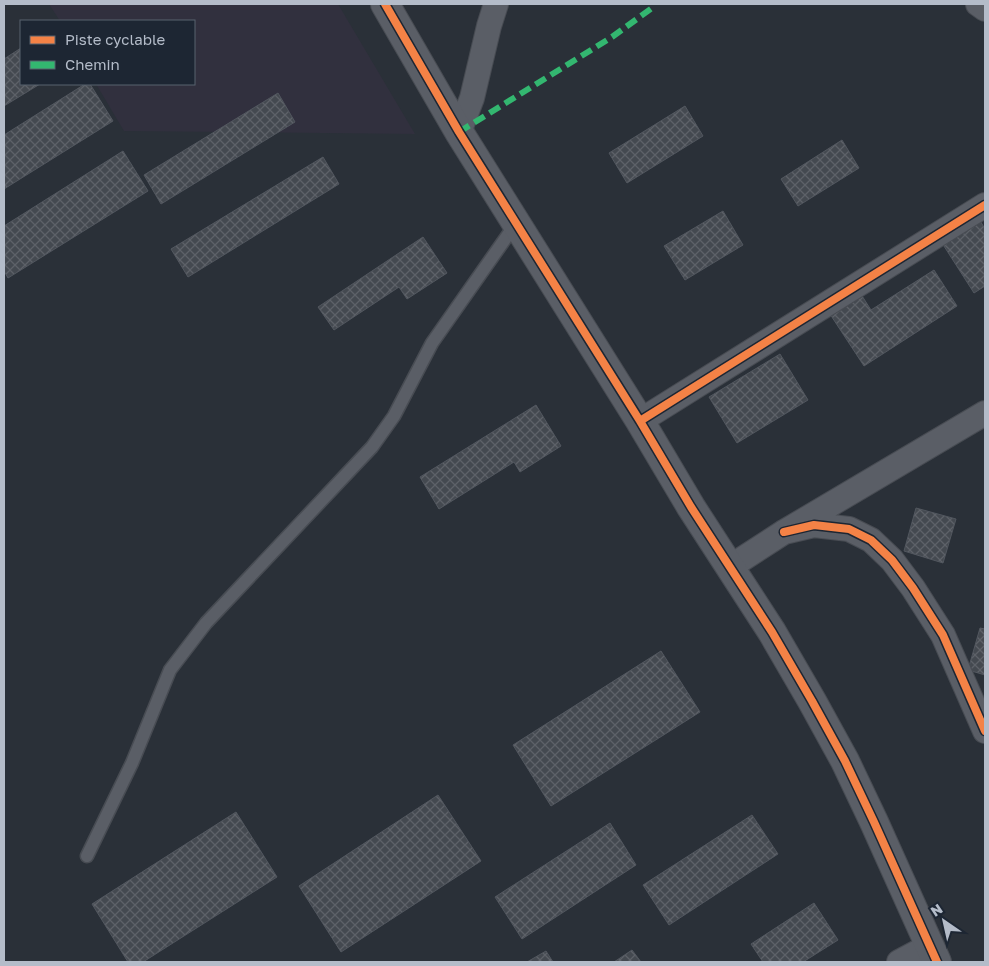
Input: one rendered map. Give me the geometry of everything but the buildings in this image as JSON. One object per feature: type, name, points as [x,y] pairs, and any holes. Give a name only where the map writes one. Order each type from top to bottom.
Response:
[{"type":"street","points":[[385,4],[460,132],[640,421],[691,507],[772,632],[845,761],[933,954],[898,962]]},
{"type":"street","points":[[460,132],[472,98],[496,4]]},
{"type":"street","points":[[978,4],[985,10]]},
{"type":"street","points":[[640,421],[985,205]]},
{"type":"street","points":[[730,567],[784,532],[985,413]]},
{"type":"street","points":[[784,532],[814,524],[849,529],[871,540],[892,560],[914,588],[943,635],[985,731]]},
{"type":"lane","points":[[87,856],[132,763],[170,670],[206,623],[372,447],[394,416],[432,344],[516,222]]},
{"type":"shaded area","points":[[49,4],[338,4],[415,134],[124,131],[97,85],[195,85],[195,20],[59,20]]},
{"type":"marked path","points":[[459,132],[612,37],[652,8],[654,4]]},
{"type":"cycle path","points":[[385,4],[459,132],[640,421],[691,507],[772,632],[812,701],[845,761],[937,962]]},
{"type":"cycle path","points":[[640,421],[985,205]]},
{"type":"cycle path","points":[[784,532],[814,525],[849,529],[871,540],[892,560],[913,588],[943,635],[985,731]]}]
